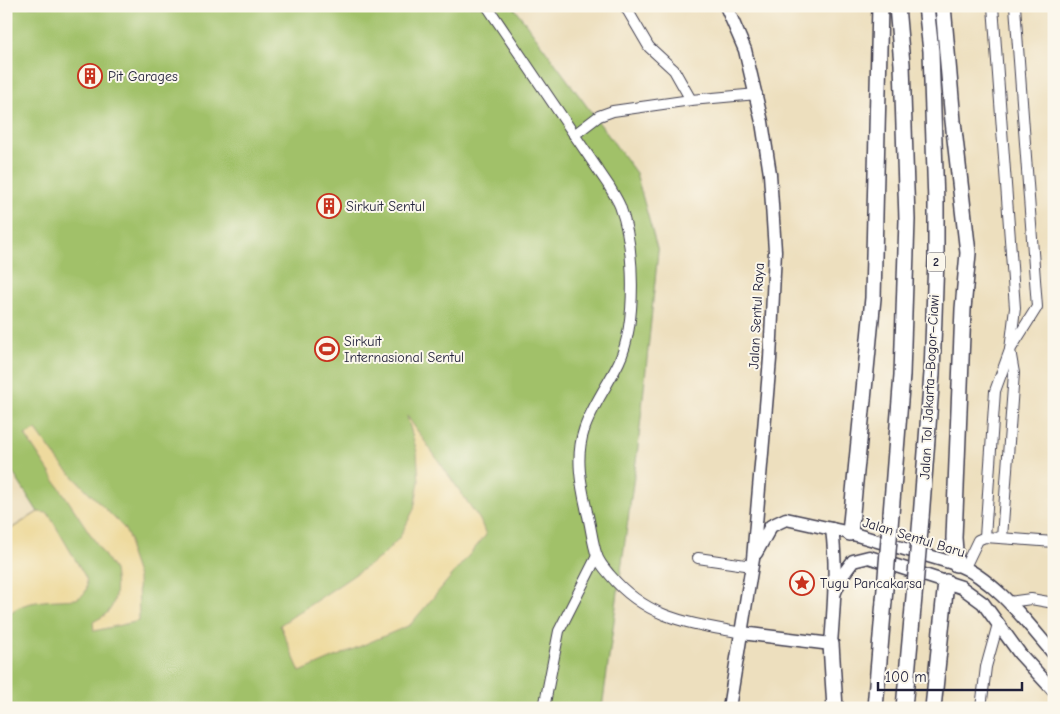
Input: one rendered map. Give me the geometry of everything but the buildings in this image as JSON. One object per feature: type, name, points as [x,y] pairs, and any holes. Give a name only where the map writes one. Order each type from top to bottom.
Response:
[{"type":"highway","points":[[850,533],[873,298],[880,6]]},
{"type":"highway","name":"Jalan Tol Jakarta–Bogor–Ciawi","points":[[875,708],[902,375],[908,220],[902,64],[897,6]]},
{"type":"highway","name":"Jalan Tol Jakarta–Bogor–Ciawi","points":[[904,708],[932,373],[936,258],[931,60],[926,6]]},
{"type":"highway","points":[[943,6],[953,121],[968,253],[963,309],[954,538],[961,566]]},
{"type":"highway","points":[[933,708],[946,582]]},
{"type":"highway","points":[[831,644],[835,708]]},
{"type":"main road","name":"Jalan Sentul Raya","points":[[726,6],[745,50],[757,94],[767,146],[775,251],[770,359],[753,562],[729,708]]},
{"type":"main road","name":"Jalan Sentul Baru","points":[[753,562],[771,526],[786,519],[850,533],[961,566],[989,585],[1008,602],[1054,654]]},
{"type":"main road","points":[[742,633],[831,644],[835,592],[835,550],[832,529]]},
{"type":"main road","points":[[835,592],[842,576],[853,561],[868,557],[961,587],[983,602],[1020,654],[1054,691]]},
{"type":"street","points":[[487,6],[609,186],[620,205],[630,244],[631,307],[628,335],[619,363],[584,430],[578,457],[582,490],[597,556],[602,567],[618,584],[647,607],[685,622],[742,633]]},
{"type":"street","points":[[625,6],[649,47],[674,70],[691,100]]},
{"type":"street","points":[[993,6],[1015,308],[1010,350],[1014,373],[1002,538]]},
{"type":"street","points":[[985,537],[995,391],[1010,350],[1037,307],[1015,6]]},
{"type":"street","points":[[574,135],[600,116],[613,111],[691,100],[757,94]]},
{"type":"street","points":[[961,566],[978,540],[985,537],[1054,542]]},
{"type":"street","points":[[544,708],[559,631],[597,556]]},
{"type":"street","points":[[698,558],[753,562]]},
{"type":"street","points":[[1008,602],[1031,598],[1054,603]]},
{"type":"street","points":[[981,708],[986,667],[998,624]]},
{"type":"green space","name":"Sirkuit Internasional Sentul","points":[[6,6],[513,6],[636,173],[658,252],[638,447],[602,708],[6,708],[6,532],[38,512],[6,462]]},
{"type":"sand","points":[[407,416],[480,520],[486,535],[410,625],[300,672],[280,625],[381,557],[400,537],[414,509],[419,482],[417,452]]},
{"type":"sand","points":[[36,430],[61,464],[124,528],[130,540],[130,554],[138,577],[139,621],[94,631],[93,622],[111,609],[115,598],[114,570],[25,435]]},
{"type":"sand","points":[[38,512],[48,513],[86,578],[86,591],[76,599],[29,603],[21,606],[6,617],[6,532]]},
{"type":"place","name":"Pit Garages","points":[[90,76]]},
{"type":"place","name":"Sirkuit Sentul","points":[[329,206]]},
{"type":"place","name":"Sirkuit Internasional Sentul","points":[[327,349]]},
{"type":"place","name":"Tugu Pancakarsa","points":[[802,583]]}]
